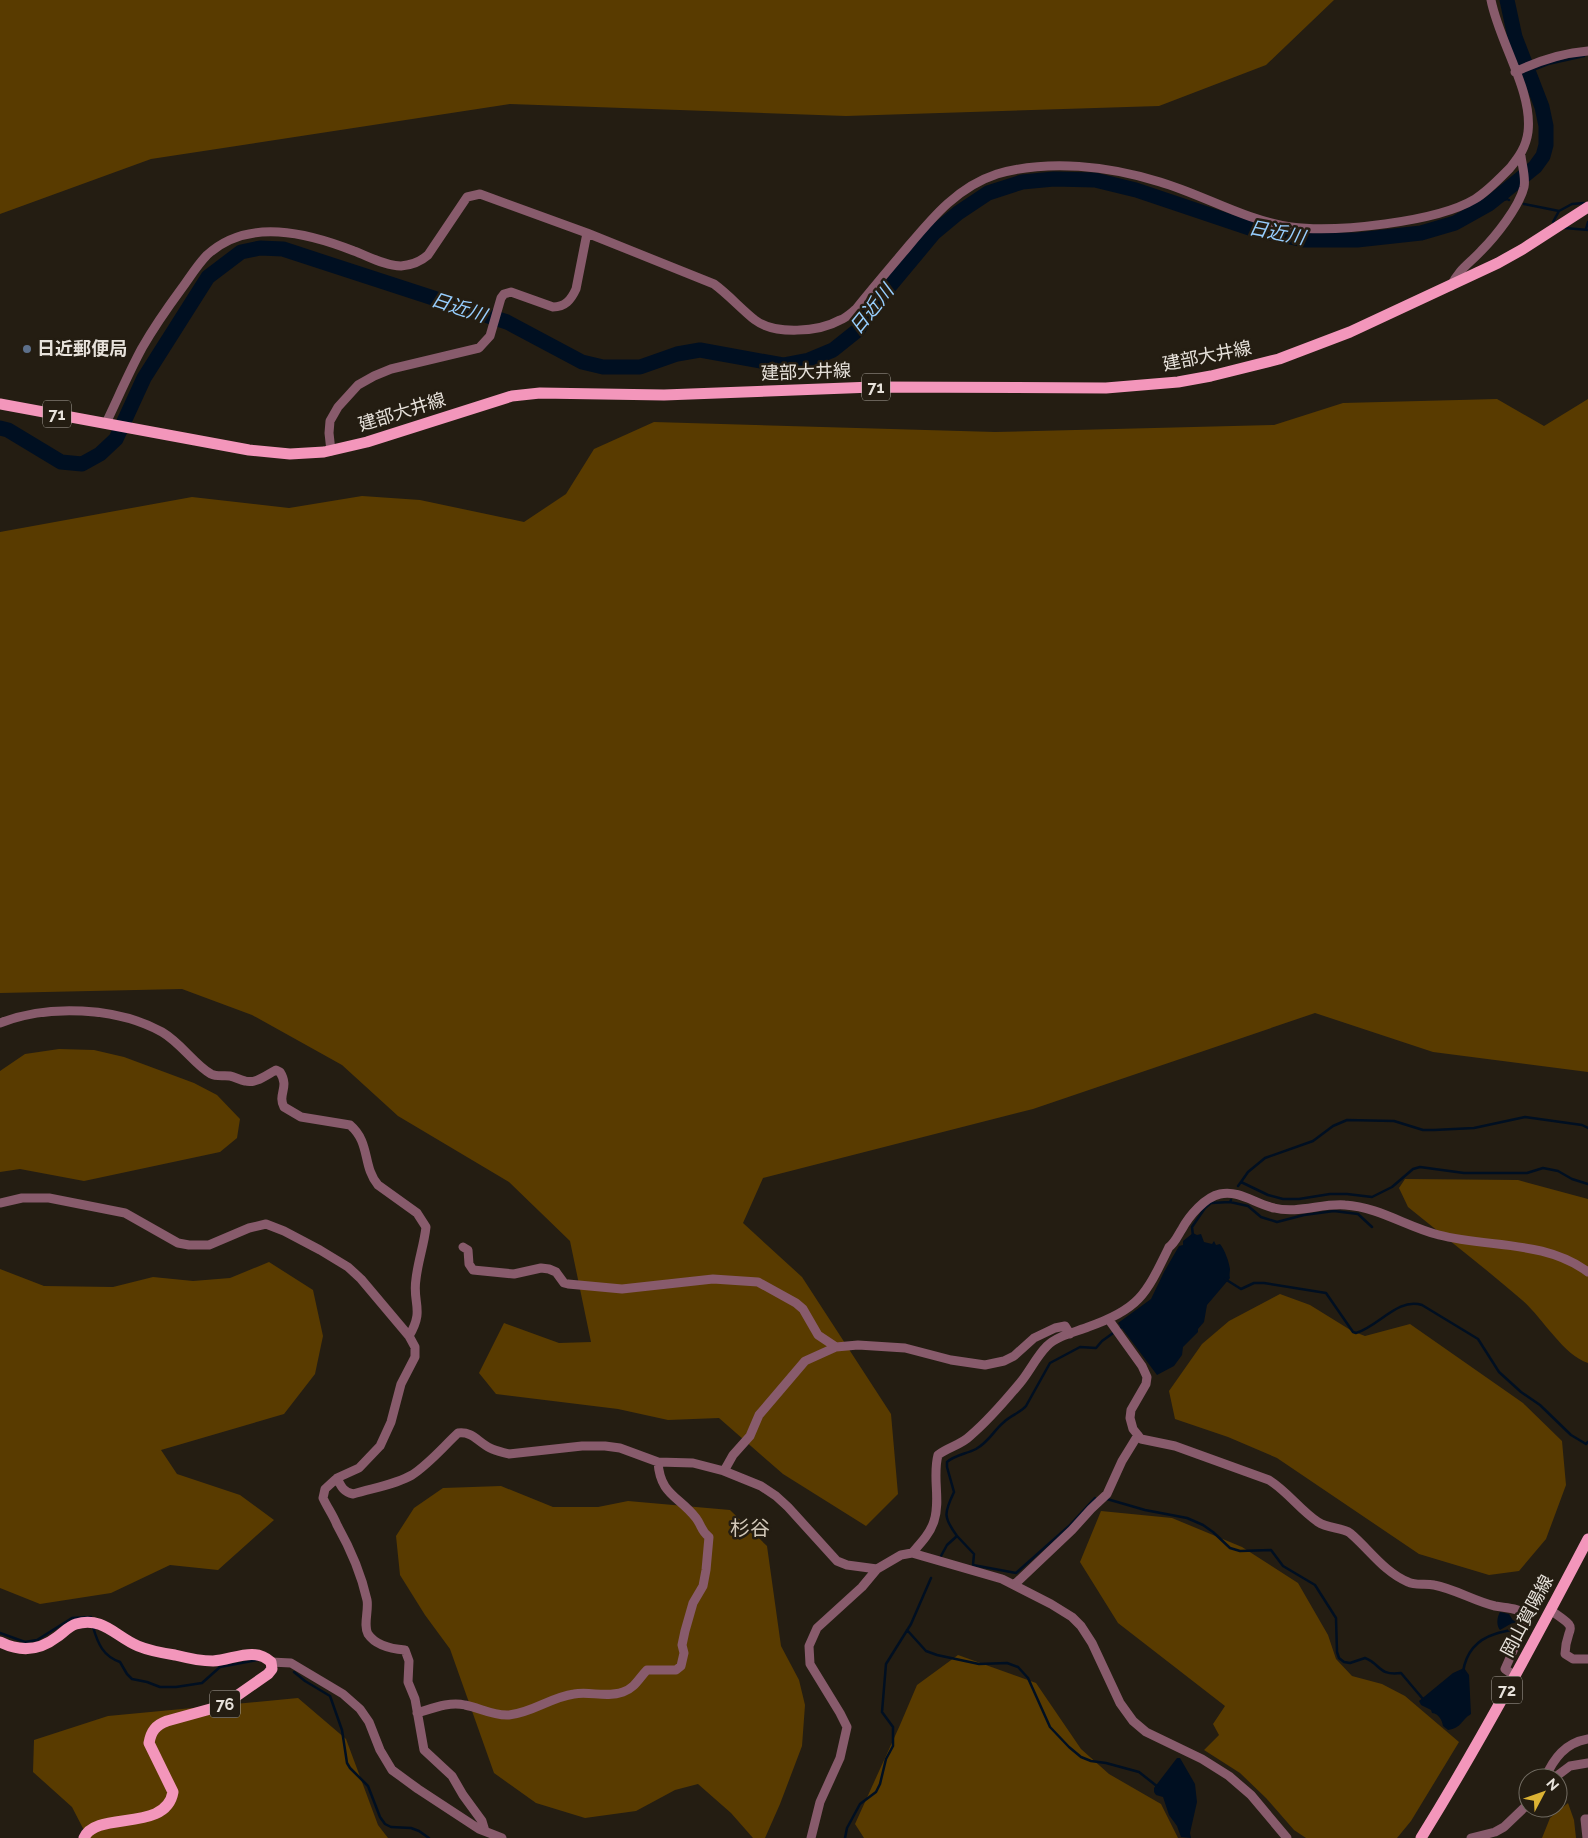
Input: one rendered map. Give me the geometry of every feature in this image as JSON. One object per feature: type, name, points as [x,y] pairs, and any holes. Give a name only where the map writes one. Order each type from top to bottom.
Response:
[{"type":"main road","name":"建部大井線","points":[[0,404],[249,450],[290,454],[331,451],[368,442],[512,396],[540,393],[664,396],[873,387],[1106,388],[1178,382],[1212,376],[1279,359],[1350,332],[1451,286],[1523,249],[1588,207]]},
{"type":"main road","name":"岡山賀陽線","points":[[1421,1838],[1516,1676],[1588,1539]]},
{"type":"main road","points":[[0,1642],[18,1649],[36,1648],[53,1640],[74,1625],[92,1624],[107,1626],[131,1643],[154,1652],[214,1661],[253,1654],[266,1657],[271,1662]]},
{"type":"main road","name":"76","points":[[84,1838],[93,1828],[146,1816],[165,1809],[172,1798],[173,1792],[149,1743],[154,1729],[167,1721],[214,1708],[228,1702],[268,1674],[272,1669],[271,1662]]},
{"type":"street","points":[[1451,286],[1456,274],[1498,232],[1512,211],[1524,186],[1521,160],[1528,132],[1528,114],[1517,71],[1500,32],[1492,0]]},
{"type":"street","points":[[1517,71],[1535,63],[1578,51],[1588,51]]},
{"type":"street","points":[[110,424],[142,348],[170,305],[207,255],[232,239],[246,234],[263,232],[297,233],[333,243],[384,262],[399,266],[411,265],[428,255],[467,197],[480,194],[587,233],[714,284],[726,292],[756,321],[772,328],[788,330],[827,326],[841,320],[856,309],[932,217],[953,198],[994,175],[1020,168],[1076,166],[1118,172],[1161,182],[1227,209],[1258,219],[1291,227],[1335,229],[1420,217],[1455,208],[1476,199],[1521,160]]},
{"type":"street","points":[[331,451],[330,421],[338,406],[358,385],[374,376],[391,370],[479,348],[490,336],[501,298],[504,294],[511,292],[553,307],[560,307],[566,304],[573,297],[576,290],[587,233]]},
{"type":"street","points":[[0,1023],[30,1013],[62,1010],[127,1018],[162,1032],[178,1043],[213,1075],[230,1076],[246,1082],[255,1082],[276,1070],[284,1078],[285,1085],[281,1103],[284,1108],[301,1117],[350,1125],[363,1140],[368,1165],[374,1180],[378,1185],[417,1213],[426,1228],[416,1279],[419,1308],[418,1318],[409,1336]]},
{"type":"street","points":[[912,1553],[926,1537],[934,1521],[937,1496],[936,1463],[938,1455],[969,1437],[1021,1382],[1048,1344],[1109,1320],[1128,1308],[1144,1293],[1183,1226],[1205,1200],[1220,1194],[1233,1193],[1273,1208],[1294,1210],[1346,1205],[1366,1208],[1438,1234],[1479,1243],[1519,1246],[1549,1252],[1574,1263],[1588,1272]]},
{"type":"street","points":[[0,1203],[22,1198],[50,1198],[125,1213],[178,1243],[189,1245],[209,1245],[248,1228],[266,1224],[284,1231],[348,1267],[361,1278],[409,1336],[415,1347],[415,1357],[401,1384],[391,1422],[380,1446],[359,1468],[337,1478],[325,1488],[323,1498],[360,1574],[367,1603],[366,1629],[374,1640],[382,1645],[395,1650],[405,1650],[409,1661],[408,1682],[415,1699],[424,1750],[428,1756],[452,1776],[482,1821],[485,1831]]},
{"type":"street","points":[[463,1247],[468,1250],[473,1270],[514,1274],[549,1268],[556,1272],[564,1283],[568,1284],[622,1289],[713,1279],[758,1282],[796,1303],[803,1309],[818,1335],[836,1347]]},
{"type":"street","points":[[1109,1320],[1142,1366],[1147,1377],[1146,1384],[1131,1410],[1130,1418],[1133,1429],[1141,1439],[1175,1446],[1269,1480],[1282,1488],[1306,1513],[1320,1524],[1346,1530],[1387,1569],[1407,1582],[1434,1585],[1485,1603],[1524,1611],[1527,1619],[1505,1669],[1516,1676]]},
{"type":"street","points":[[724,1471],[733,1455],[750,1436],[759,1415],[805,1361],[836,1347],[858,1345],[905,1348],[951,1360],[985,1365],[1004,1361],[1014,1356],[1034,1338],[1055,1328],[1065,1326],[1070,1334]]},
{"type":"street","points":[[337,1478],[342,1488],[347,1493],[353,1494],[392,1483],[411,1475],[444,1449],[458,1433],[465,1432],[471,1434],[488,1447],[498,1452],[509,1454],[582,1446],[620,1448],[658,1462],[693,1463],[724,1471],[761,1486],[788,1506],[837,1561],[847,1565],[877,1569]]},
{"type":"street","points":[[1014,1585],[1107,1494],[1122,1461],[1138,1435]]},
{"type":"street","points":[[417,1713],[452,1703],[464,1704],[491,1714],[508,1715],[525,1712],[574,1694],[610,1696],[624,1692],[636,1685],[647,1670],[676,1670],[681,1666],[684,1653],[682,1645],[685,1631],[693,1603],[703,1586],[709,1537],[700,1528],[697,1519],[672,1496],[660,1480],[658,1462]]},
{"type":"street","points":[[811,1838],[820,1802],[840,1758],[847,1727],[810,1664],[809,1646],[817,1628],[862,1587],[877,1569],[901,1555],[912,1553],[1002,1579],[1072,1617],[1081,1626],[1092,1643],[1120,1703],[1133,1721],[1146,1732],[1202,1759],[1229,1776],[1250,1795],[1287,1838]]},
{"type":"street","points":[[1550,1610],[1570,1623],[1572,1627],[1565,1647],[1565,1654],[1573,1659],[1588,1659]]},
{"type":"street","points":[[271,1662],[291,1663],[343,1694],[360,1709],[369,1722],[380,1750],[392,1770],[418,1789],[485,1831],[502,1838]]},
{"type":"street","points":[[1549,1768],[1560,1752],[1578,1741],[1588,1739]]},
{"type":"street","points":[[1567,1768],[1588,1763]]},
{"type":"street","points":[[1471,1838],[1495,1832],[1504,1827],[1518,1814]]},
{"type":"street","points":[[1587,1838],[1585,1819],[1588,1819]]},
{"type":"shaded area","points":[[0,0],[1334,0],[1266,65],[1159,106],[846,116],[510,104],[151,159],[0,214]]},
{"type":"shaded area","points":[[1497,399],[1544,426],[1588,399],[1588,1072],[1433,1052],[1315,1013],[1033,1109],[763,1178],[743,1223],[802,1277],[891,1414],[898,1494],[866,1526],[783,1474],[719,1418],[668,1420],[618,1409],[496,1394],[479,1373],[504,1323],[559,1343],[591,1342],[570,1241],[509,1182],[398,1116],[342,1065],[252,1015],[182,989],[0,993],[0,532],[192,497],[289,508],[362,496],[420,500],[524,522],[566,494],[594,449],[654,422],[995,432],[1274,425],[1343,403]]},
{"type":"shaded area","points":[[59,1049],[94,1050],[124,1057],[194,1083],[217,1095],[240,1119],[237,1138],[220,1152],[84,1181],[20,1169],[0,1172],[0,1071],[25,1054]]},
{"type":"shaded area","points":[[1405,1179],[1518,1180],[1588,1199],[1588,1363],[1579,1359],[1561,1344],[1522,1300],[1408,1207],[1399,1188]]},
{"type":"shaded area","points":[[269,1262],[313,1290],[323,1336],[315,1374],[284,1414],[161,1450],[177,1474],[240,1495],[274,1520],[218,1570],[170,1565],[111,1593],[40,1604],[0,1588],[0,1269],[44,1286],[113,1287],[153,1277],[193,1281],[230,1278]]},
{"type":"shaded area","points":[[1280,1294],[1310,1305],[1352,1331],[1365,1336],[1410,1324],[1523,1403],[1562,1441],[1566,1485],[1546,1539],[1519,1571],[1489,1575],[1419,1554],[1277,1458],[1228,1437],[1175,1419],[1169,1391],[1202,1344],[1229,1321]]},
{"type":"shaded area","points":[[501,1486],[553,1507],[598,1507],[628,1501],[730,1510],[767,1546],[781,1646],[799,1680],[805,1705],[802,1746],[765,1838],[753,1838],[731,1813],[698,1784],[675,1790],[636,1811],[585,1818],[536,1803],[494,1773],[450,1649],[425,1615],[400,1575],[396,1536],[414,1508],[443,1488]]},
{"type":"shaded area","points":[[1101,1511],[1172,1518],[1242,1547],[1298,1583],[1328,1635],[1336,1659],[1352,1676],[1382,1684],[1405,1696],[1459,1742],[1411,1821],[1397,1838],[1306,1838],[1294,1830],[1266,1798],[1240,1773],[1204,1750],[1219,1735],[1213,1724],[1225,1706],[1118,1623],[1080,1562]]},
{"type":"shaded area","points":[[958,1655],[1036,1683],[1081,1749],[1109,1774],[1161,1804],[1178,1838],[864,1838],[855,1824],[917,1685]]},
{"type":"shaded area","points":[[298,1698],[346,1739],[378,1825],[388,1838],[88,1838],[72,1807],[33,1772],[34,1740],[108,1716]]},
{"type":"shaded area","points":[[1568,1803],[1574,1820],[1576,1838],[1542,1838],[1550,1818],[1568,1818]]},
{"type":"water","points":[[1193,1233],[1201,1234],[1204,1242],[1212,1244],[1214,1241],[1216,1245],[1220,1244],[1229,1263],[1230,1278],[1207,1305],[1204,1322],[1198,1329],[1198,1332],[1183,1347],[1182,1355],[1174,1366],[1157,1375],[1118,1323],[1151,1299],[1179,1246],[1183,1245],[1183,1241]]},
{"type":"water","points":[[1500,1612],[1509,1614],[1514,1622],[1500,1630],[1497,1621]]},
{"type":"water","points":[[1464,1668],[1469,1675],[1471,1714],[1459,1726],[1448,1730],[1443,1726],[1438,1716],[1421,1705],[1419,1701],[1453,1673]]},
{"type":"water","points":[[1177,1758],[1180,1758],[1195,1784],[1197,1802],[1190,1833],[1191,1838],[1181,1837],[1177,1826],[1169,1815],[1163,1797],[1156,1795],[1154,1792],[1154,1788]]},
{"type":"waterway","name":"日近川","points":[[0,428],[8,430],[61,462],[82,464],[100,454],[116,439],[144,378],[208,277],[241,252],[260,248],[283,249],[507,322],[582,362],[603,367],[640,367],[677,354],[700,350],[783,365],[809,360],[833,350],[858,330],[869,311],[934,233],[958,213],[988,193],[1022,182],[1054,179],[1095,180],[1136,190],[1249,228],[1304,240],[1357,240],[1421,233],[1455,223],[1489,204],[1535,167],[1543,156],[1546,145],[1546,126],[1542,107],[1515,37],[1507,0]]},
{"type":"waterway","points":[[1528,72],[1548,64],[1584,56]]},
{"type":"waterway","points":[[1489,204],[1509,200]]},
{"type":"waterway","points":[[1559,211],[1572,204],[1584,203]]},
{"type":"waterway","points":[[1524,204],[1559,211],[1553,222]]},
{"type":"waterway","points":[[1586,229],[1588,222]]},
{"type":"waterway","points":[[1565,228],[1588,230]]},
{"type":"waterway","points":[[1241,1182],[1248,1172],[1265,1158],[1313,1141],[1333,1126],[1347,1120],[1394,1121],[1423,1130],[1434,1130],[1474,1128],[1525,1117],[1582,1125],[1588,1128]]},
{"type":"waterway","points":[[1238,1186],[1241,1182],[1268,1195],[1283,1199],[1299,1199],[1330,1194],[1372,1197],[1392,1187],[1413,1169],[1420,1167],[1464,1173],[1527,1173],[1543,1168],[1558,1171],[1572,1179],[1588,1184]]},
{"type":"waterway","points":[[1193,1236],[1192,1227],[1205,1208],[1211,1203],[1230,1202],[1231,1200]]},
{"type":"waterway","points":[[1230,1202],[1248,1206],[1261,1217],[1277,1222],[1304,1215],[1334,1211],[1358,1214],[1372,1227]]},
{"type":"waterway","points":[[1225,1279],[1241,1289],[1254,1283],[1264,1283],[1326,1293],[1353,1332],[1356,1333],[1405,1305],[1422,1305],[1478,1339],[1499,1372],[1521,1392],[1540,1405],[1571,1435],[1586,1444],[1588,1442]]},
{"type":"waterway","points":[[941,1556],[947,1545],[957,1536],[949,1524],[946,1515],[954,1492],[947,1462],[981,1446],[1000,1425],[1024,1408],[1050,1363],[1080,1347],[1096,1348],[1102,1341],[1123,1326]]},
{"type":"waterway","points":[[957,1536],[974,1554],[973,1565],[1016,1573],[1069,1526],[1095,1498]]},
{"type":"waterway","points":[[1107,1499],[1145,1510],[1187,1518],[1203,1525],[1230,1548],[1240,1551],[1271,1550],[1283,1566],[1315,1585],[1336,1618],[1337,1652],[1339,1658],[1344,1662],[1350,1663],[1365,1658],[1388,1673],[1401,1673],[1423,1699]]},
{"type":"waterway","points":[[845,1838],[847,1828],[860,1804],[876,1792],[880,1784],[886,1759],[893,1746],[893,1727],[882,1712],[886,1664],[911,1624],[931,1578]]},
{"type":"waterway","points":[[0,1633],[25,1642],[37,1640],[72,1618],[91,1617],[91,1619]]},
{"type":"waterway","points":[[1463,1672],[1469,1653],[1477,1643],[1488,1637],[1514,1629],[1522,1620],[1512,1622]]},
{"type":"waterway","points":[[93,1627],[102,1649],[109,1656],[120,1662],[132,1679],[160,1687],[176,1687],[202,1683],[220,1667],[257,1660]]},
{"type":"waterway","points":[[907,1630],[926,1651],[937,1655],[979,1664],[1007,1663],[1018,1667],[1028,1678],[1050,1727],[1069,1747],[1081,1757],[1091,1761],[1139,1772],[1158,1787]]},
{"type":"waterway","points":[[294,1672],[330,1696],[342,1730],[347,1763],[368,1786],[380,1817],[385,1824],[391,1827],[411,1828],[429,1838]]},
{"type":"place","name":"日近郵便局","points":[[27,349]]},
{"type":"district","name":"杉谷","points":[[750,1528]]}]
